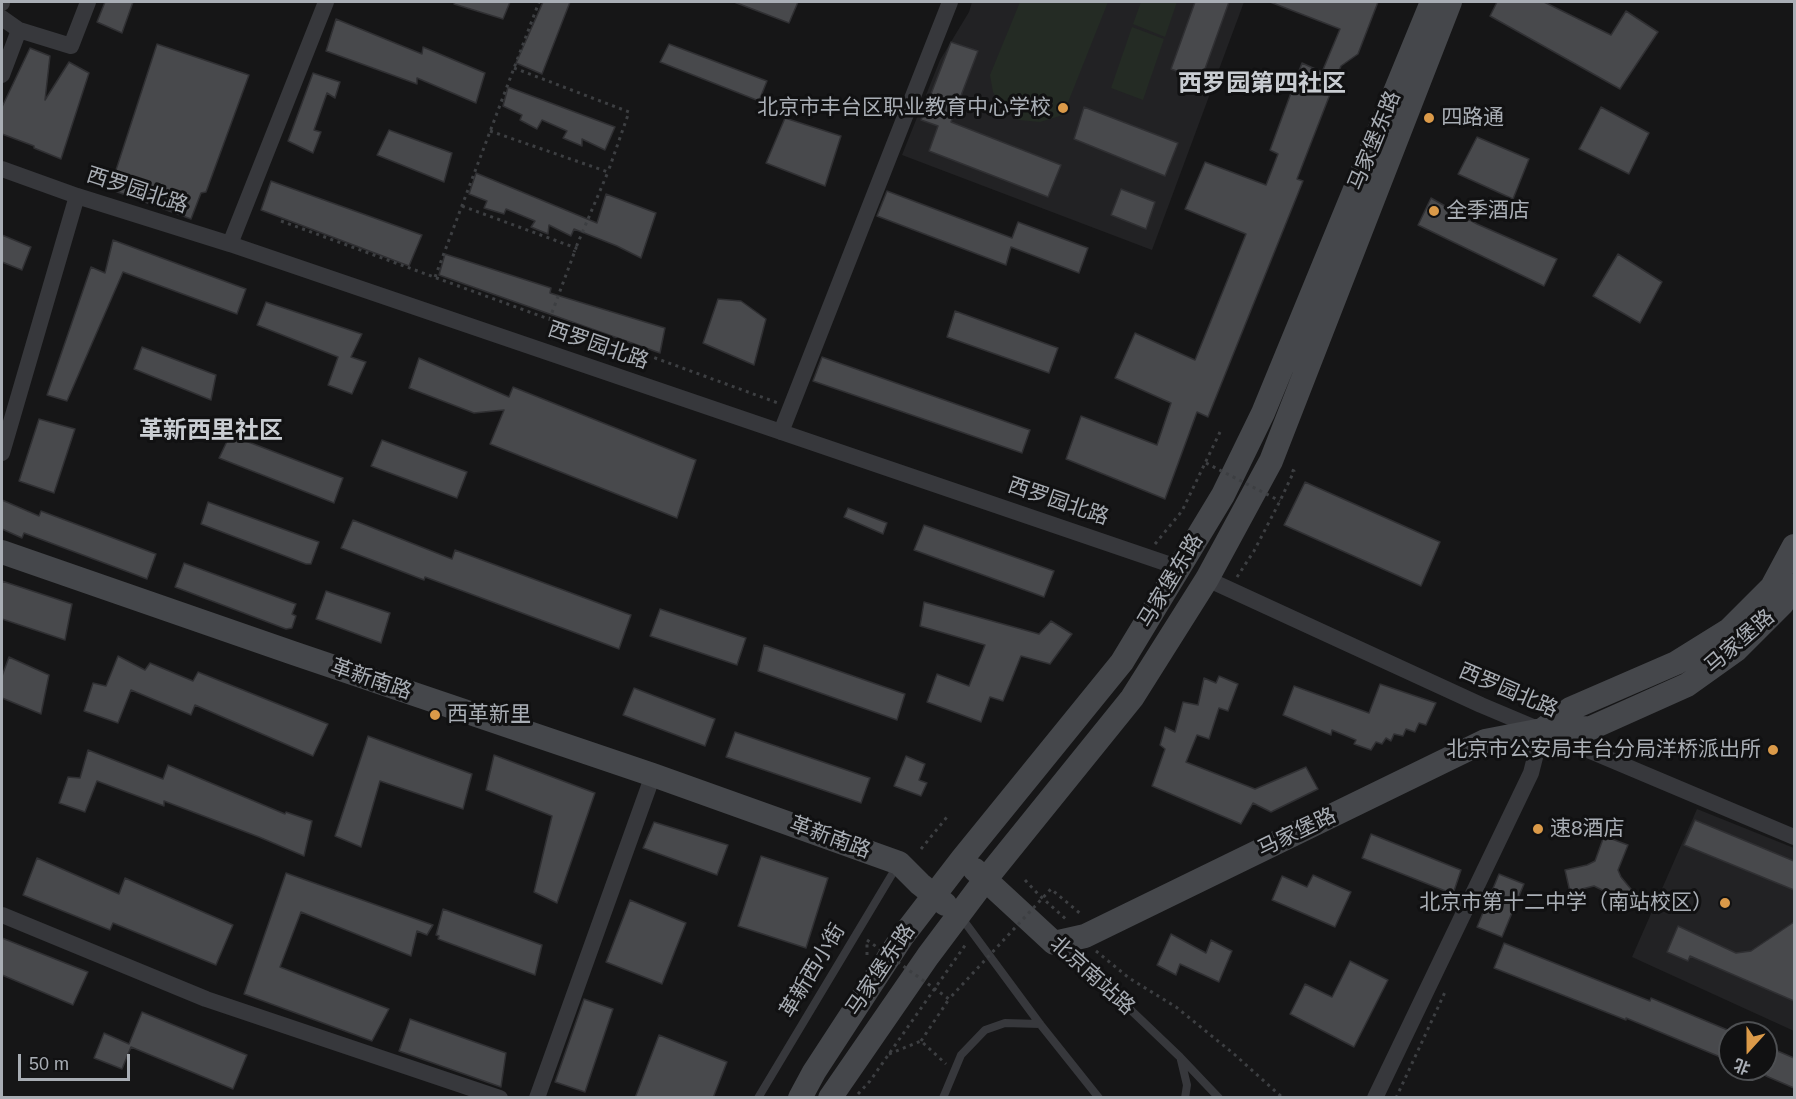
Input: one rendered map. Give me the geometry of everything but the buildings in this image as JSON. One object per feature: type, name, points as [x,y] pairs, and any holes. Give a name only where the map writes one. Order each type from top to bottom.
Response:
[{"type":"main road","name":"马家堡东路","points":[[800,1098],[814,1072],[900,939],[962,858],[1122,662],[1223,495],[1263,412],[1432,2]]},
{"type":"main road","name":"马家堡东路","points":[[830,1098],[985,880],[1132,698],[1207,579],[1271,460],[1450,2]]},
{"type":"main road","name":"马家堡路","points":[[1542,730],[1570,709],[1676,663],[1729,630],[1772,587],[1794,546]]},
{"type":"main road","name":"革新南路","points":[[2,552],[653,775],[899,863],[933,896],[959,915]]},
{"type":"main road","name":"马家堡路","points":[[1054,942],[1083,926],[1485,741],[1542,730],[1591,728],[1688,685],[1736,650],[1782,604],[1794,586]]},
{"type":"main road","name":"北京南站路","points":[[962,858],[1054,942]]},
{"type":"street","points":[[2,18],[19,30],[71,46],[87,2]]},
{"type":"street","points":[[230,244],[326,2]]},
{"type":"street","points":[[781,432],[950,2]]},
{"type":"street","points":[[2,75],[19,30]]},
{"type":"street","name":"西罗园北路","points":[[2,169],[77,196],[230,244],[1180,567]]},
{"type":"street","points":[[2,453],[77,196]]},
{"type":"street","name":"西罗园北路","points":[[1207,579],[1481,705],[1794,837]]},
{"type":"street","points":[[1376,1098],[1531,773],[1542,730]]},
{"type":"street","points":[[537,1098],[653,775]]},
{"type":"street","points":[[2,915],[206,999],[500,1098]]},
{"type":"lane","name":"革新西小街","points":[[758,1098],[899,863]]},
{"type":"lane","points":[[959,915],[1040,1024],[1100,1098]]},
{"type":"lane","name":"北京南站路","points":[[1054,942],[1114,994],[1219,1098]]},
{"type":"lane","points":[[943,1098],[961,1055],[985,1030],[1005,1023],[1040,1024]]},
{"type":"lane","points":[[1180,1057],[1187,1085],[1185,1098]]},
{"type":"path","points":[[435,277],[539,2]]},
{"type":"path","points":[[514,68],[629,112],[608,172],[574,252],[550,318]]},
{"type":"path","points":[[490,131],[608,172]]},
{"type":"path","points":[[462,206],[576,248],[574,252]]},
{"type":"path","points":[[281,221],[790,407]]},
{"type":"path","points":[[1145,556],[1182,510],[1221,432]]},
{"type":"path","points":[[1206,463],[1280,501]]},
{"type":"path","points":[[1230,589],[1254,551],[1294,471]]},
{"type":"path","points":[[921,849],[947,817]]},
{"type":"path","points":[[1025,880],[1039,895],[1083,926]]},
{"type":"path","points":[[889,1055],[921,1041],[949,999],[1051,889],[1083,926],[1101,956],[1128,978],[1176,1007],[1283,1098]]},
{"type":"path","points":[[854,1098],[870,1082],[973,934]]},
{"type":"path","points":[[867,960],[867,940],[949,999]]},
{"type":"path","points":[[1396,1098],[1447,987]]},
{"type":"path","points":[[921,1041],[955,1071]]},
{"type":"shaded area","name":"北京市丰台区职业教育中心学校","points":[[972,2],[1244,2],[1152,250],[902,155],[940,60],[969,12]]},
{"type":"shaded area","points":[[1020,2],[1108,2],[1063,115],[1040,122],[1019,120],[1002,108],[993,92],[990,75]]},
{"type":"shaded area","points":[[1141,2],[1177,2],[1165,37],[1133,24]]},
{"type":"shaded area","points":[[1132,27],[1164,39],[1143,100],[1111,88]]},
{"type":"shaded area","name":"北京市第十二中学（南站校区）","points":[[1697,809],[1794,848],[1794,1031],[1778,1024],[1778,1021],[1772,1021],[1632,957]]},
{"type":"place","name":"北京市丰台区职业教育中心学校","points":[[1063,108]]},
{"type":"place","name":"四路通","points":[[1429,118]]},
{"type":"place","name":"全季酒店","points":[[1434,211]]},
{"type":"place","name":"西革新里","points":[[435,715]]},
{"type":"place","name":"北京市公安局丰台分局洋桥派出所","points":[[1773,750]]},
{"type":"place","name":"速8酒店","points":[[1538,829]]},
{"type":"place","name":"北京市第十二中学（南站校区）","points":[[1725,903]]},
{"type":"district","name":"西罗园第四社区","points":[[1262,84]]},
{"type":"district","name":"革新西里社区","points":[[211,431]]}]
